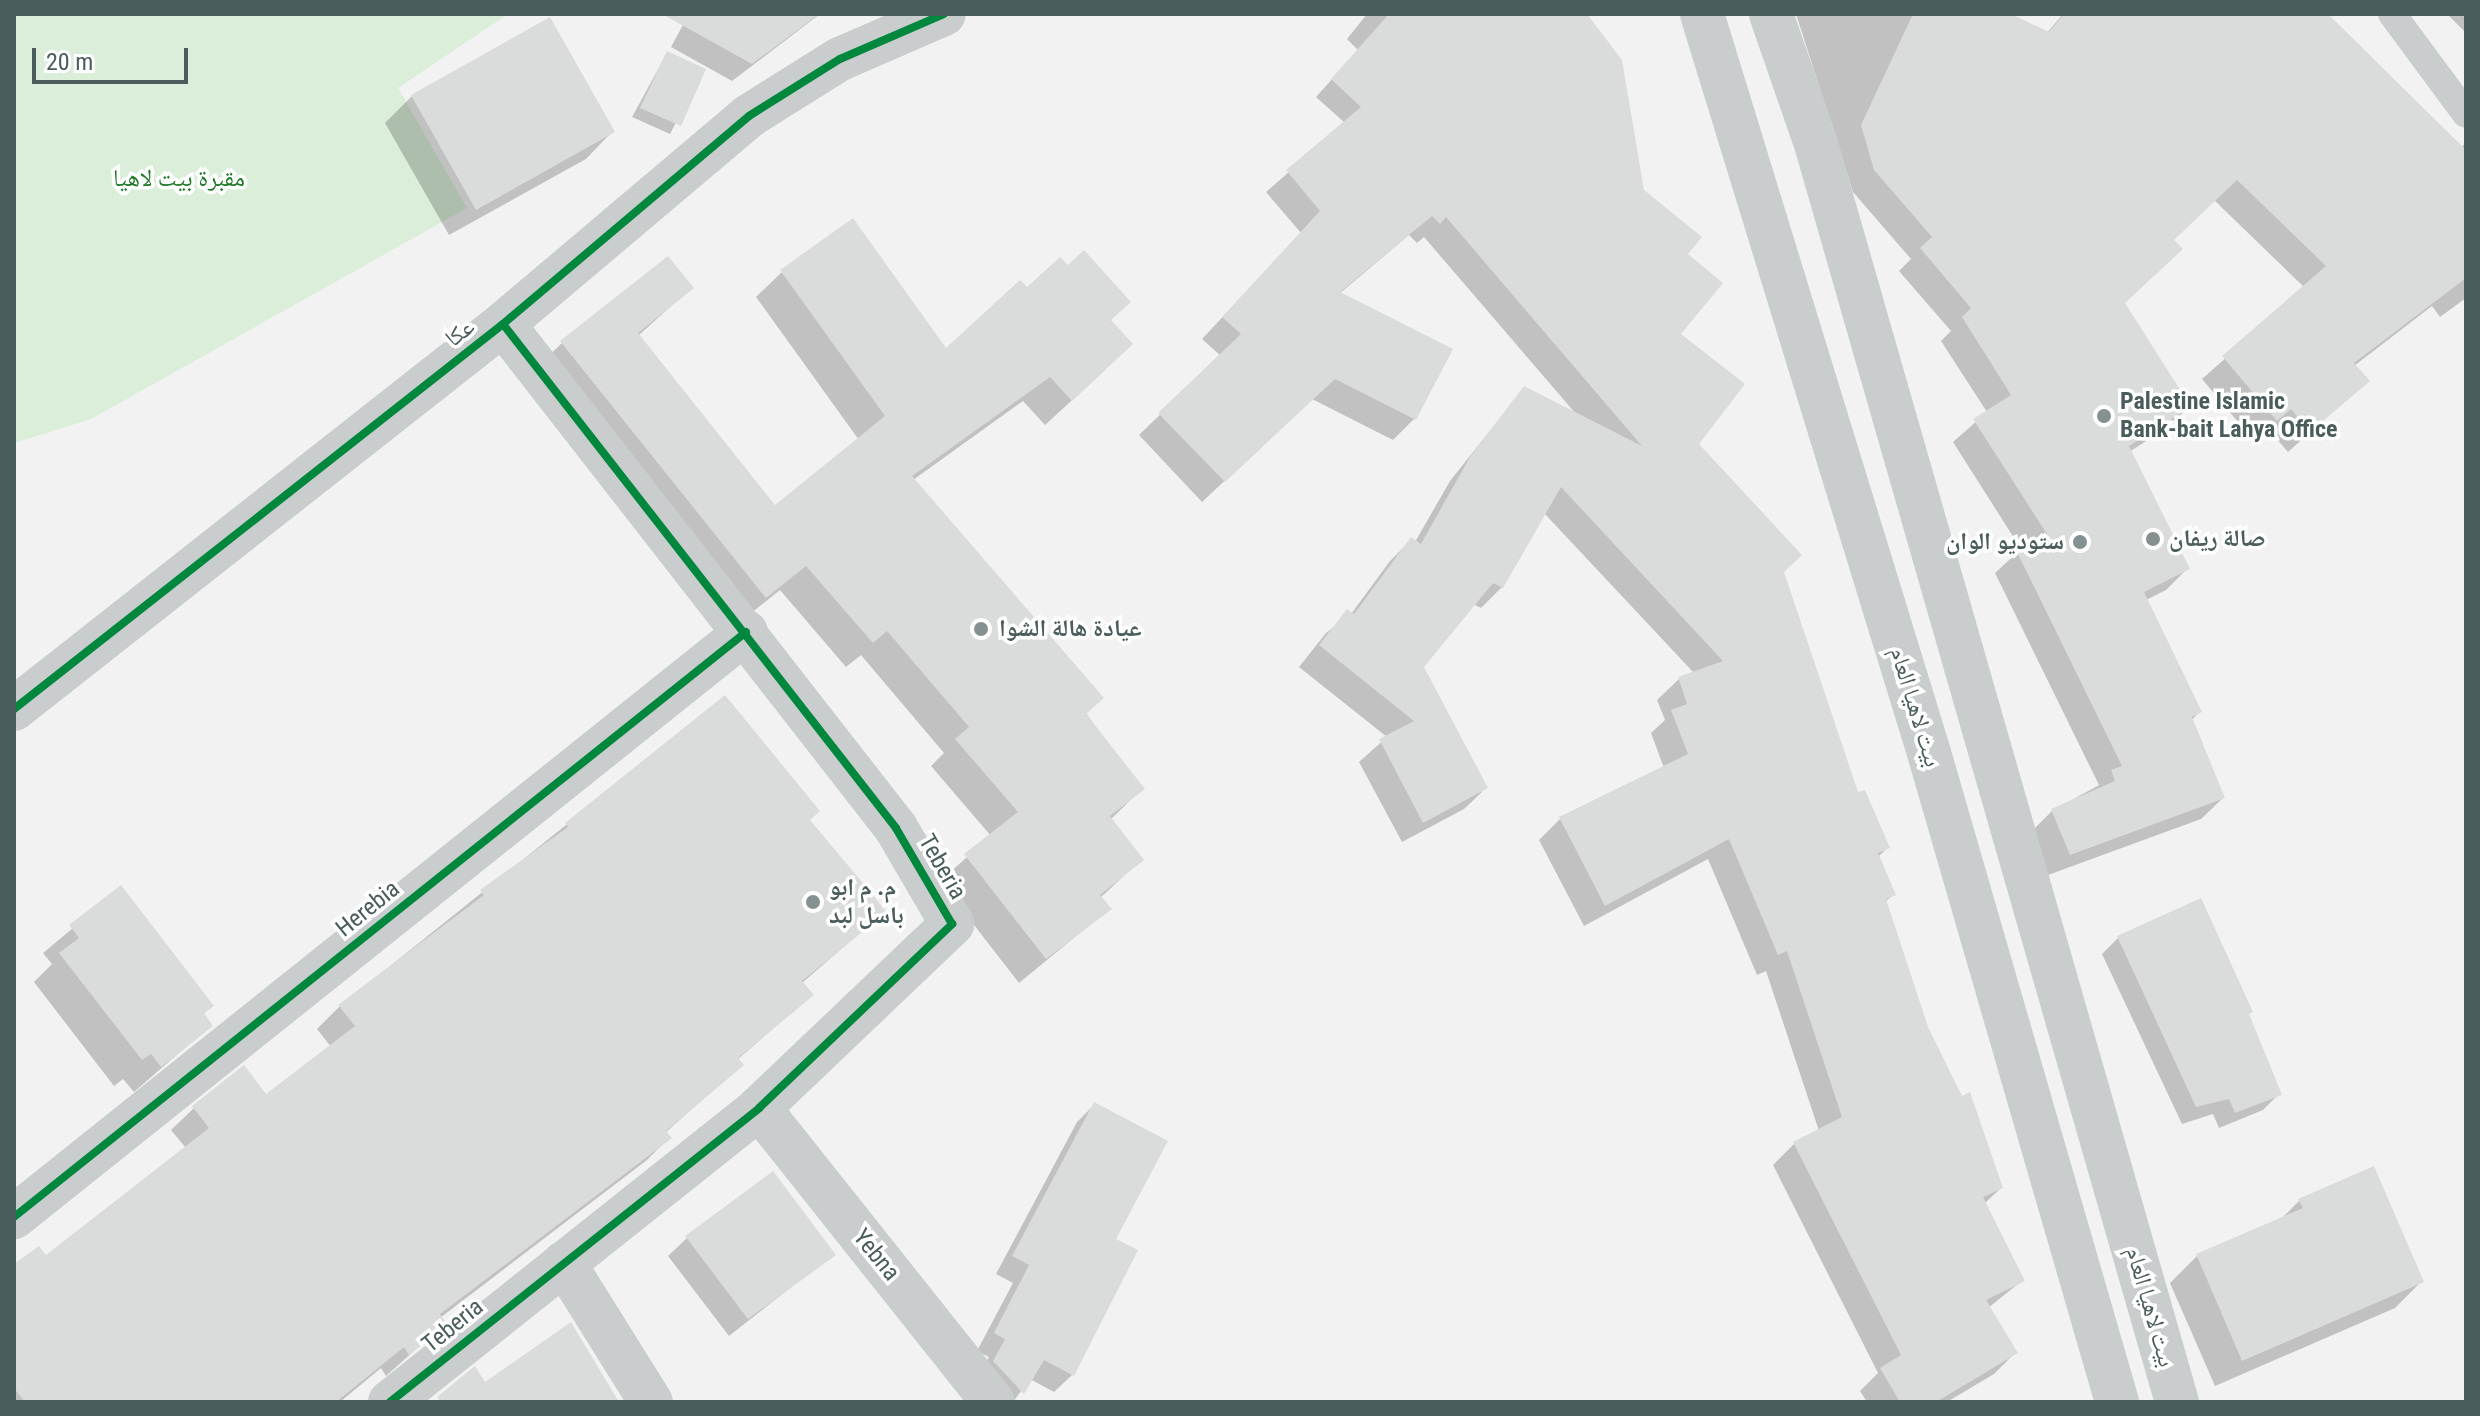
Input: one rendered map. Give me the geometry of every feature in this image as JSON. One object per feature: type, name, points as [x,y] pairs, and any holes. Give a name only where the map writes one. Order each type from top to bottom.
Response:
[{"type":"main road","name":"بيت لاهيا العام","points":[[1702,14],[1929,753],[2117,1402]]},
{"type":"main road","name":"بيت لاهيا العام","points":[[1771,14],[1816,144],[2177,1402]]},
{"type":"street","name":"عكا","points":[[14,709],[503,324],[749,116],[840,59],[944,14]]},
{"type":"street","name":"Teberia","points":[[390,1402],[759,1108],[952,924],[896,828],[503,324]]},
{"type":"street","name":"Herebia","points":[[14,1217],[746,632]]},
{"type":"street","name":"Yebna","points":[[759,1108],[993,1402]]},
{"type":"street","points":[[564,1263],[651,1402]]},
{"type":"lane","points":[[2392,14],[2466,114]]},
{"type":"green space","name":"مقبرة بيت لاهيا","points":[[14,14],[508,14],[398,88],[467,208],[91,419],[14,443]]},
{"type":"building","points":[[662,14],[819,14],[752,64]]},
{"type":"building","points":[[1389,14],[1587,14],[1622,60],[1644,190],[1702,237],[1688,254],[1723,283],[1681,334],[1745,384],[1699,444],[1802,555],[1784,572],[1858,792],[1865,790],[1890,848],[1878,853],[1896,895],[1886,899],[1928,1027],[1962,1096],[1970,1092],[2003,1188],[1983,1197],[2025,1281],[1986,1300],[2018,1353],[1936,1402],[1900,1402],[1880,1368],[1901,1355],[1793,1142],[1842,1117],[1787,951],[1778,955],[1729,839],[1605,906],[1559,817],[1688,754],[1671,710],[1687,704],[1678,677],[1723,661],[1561,487],[1503,588],[1493,583],[1424,667],[1488,788],[1423,823],[1379,739],[1414,721],[1319,645],[1347,609],[1354,614],[1411,537],[1421,544],[1470,457],[1524,386],[1642,446],[1446,217],[1440,224],[1432,216],[1340,292],[1453,349],[1416,420],[1335,379],[1225,482],[1158,413],[1241,334],[1222,317],[1320,211],[1286,170],[1361,107],[1331,79]]},
{"type":"building","points":[[1913,14],[2011,14],[2049,32],[2064,14],[2328,14],[2466,150],[2466,278],[2354,363],[2370,381],[2310,432],[2291,409],[2277,421],[2222,356],[2326,266],[2237,180],[2174,240],[2183,249],[2125,303],[2191,407],[2129,446],[2190,569],[2144,592],[2202,712],[2192,717],[2225,798],[2070,855],[2051,809],[2115,781],[2111,770],[2122,766],[2016,550],[2047,534],[1973,419],[2011,395],[1962,317],[1971,308],[1920,248],[1932,237],[1874,170],[1861,125]]},
{"type":"building","points":[[550,17],[615,132],[476,210],[411,95]]},
{"type":"building","points":[[667,51],[706,69],[681,126],[640,108]]},
{"type":"building","points":[[853,218],[946,348],[1020,280],[1027,287],[1060,257],[1068,265],[1084,250],[1131,302],[1111,320],[1133,344],[1072,401],[1050,377],[912,476],[1104,698],[1086,714],[1145,789],[1110,816],[1144,860],[1100,895],[1112,909],[1046,959],[964,854],[1018,812],[955,739],[969,727],[887,631],[873,643],[806,566],[766,598],[560,341],[668,256],[694,288],[638,333],[775,505],[885,416],[780,270]]},
{"type":"building","points":[[725,695],[820,811],[810,820],[887,912],[802,981],[814,995],[738,1058],[744,1065],[666,1131],[672,1138],[440,1314],[447,1325],[409,1355],[404,1347],[336,1402],[25,1402],[14,1388],[14,1264],[39,1246],[46,1255],[209,1128],[192,1106],[244,1065],[266,1094],[355,1026],[338,1005],[484,895],[480,890],[568,827],[565,823]]},
{"type":"building","points":[[121,885],[214,1006],[204,1013],[213,1026],[161,1067],[151,1054],[142,1060],[59,953],[79,938],[69,925]]},
{"type":"building","points":[[2201,898],[2253,1012],[2249,1014],[2282,1095],[2235,1113],[2229,1099],[2196,1107],[2117,936]]},
{"type":"building","points":[[1094,1102],[1168,1141],[1116,1239],[1138,1250],[1074,1376],[1044,1360],[1024,1394],[993,1361],[1005,1339],[994,1333],[1029,1265],[1012,1256]]},
{"type":"building","points":[[2374,1166],[2424,1282],[2242,1361],[2196,1254],[2303,1208],[2298,1199]]},
{"type":"building","points":[[773,1171],[836,1255],[748,1319],[685,1236]]},
{"type":"building","points":[[571,1322],[619,1402],[441,1402],[437,1397],[475,1366],[485,1382]]},
{"type":"cycle path","points":[[14,709],[503,324],[749,116],[840,59],[944,14]]},
{"type":"cycle path","points":[[390,1402],[759,1108],[952,924],[896,828],[503,324]]},
{"type":"cycle path","points":[[14,1217],[746,632]]},
{"type":"place","name":"Palestine Islamic Bank-bait Lahya Office","points":[[2104,416]]},
{"type":"place","name":"صالة ريفان","points":[[2153,539]]},
{"type":"place","name":"ستوديو الوان","points":[[2080,542]]},
{"type":"place","name":"عيادة هالة الشوا","points":[[981,629]]},
{"type":"place","name":"م. م ابو باسل لبد","points":[[813,902]]}]
